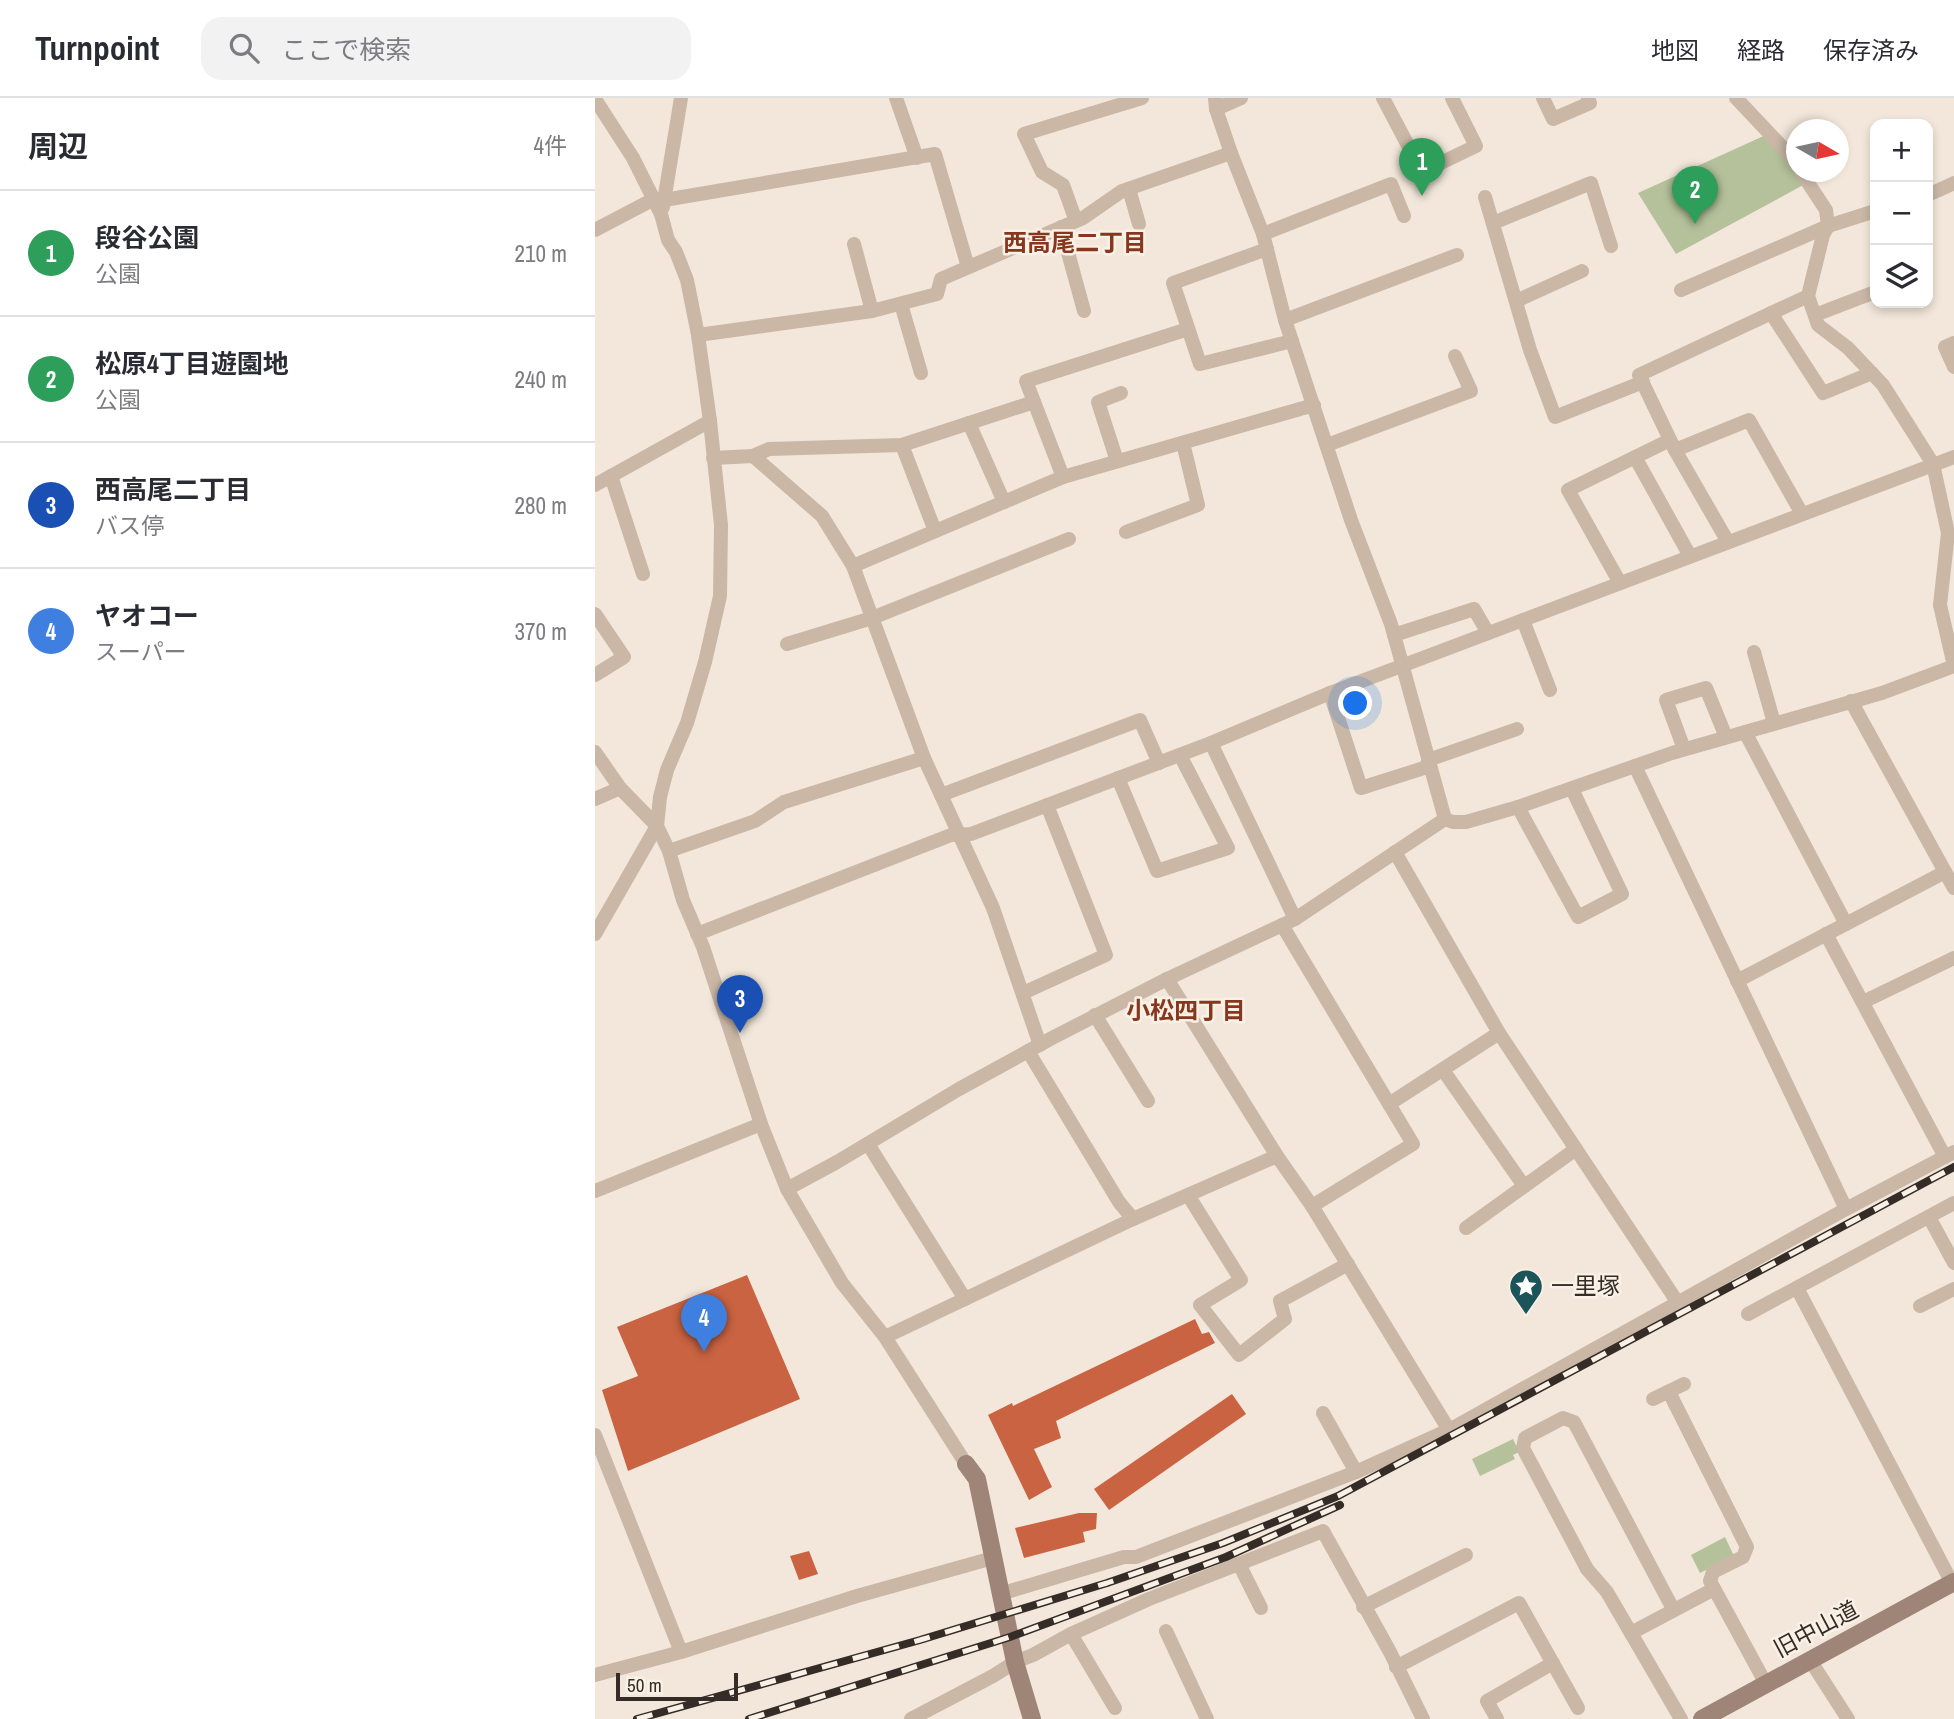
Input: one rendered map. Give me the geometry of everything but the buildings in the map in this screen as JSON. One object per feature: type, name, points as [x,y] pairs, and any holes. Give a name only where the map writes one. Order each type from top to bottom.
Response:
[{"type":"main road","points":[[966,1464],[977,1479],[1015,1662],[1032,1719]]},
{"type":"main road","name":"旧中山道","points":[[1702,1719],[1953,1582]]},
{"type":"street","points":[[660,204],[681,98]]},
{"type":"street","points":[[896,98],[917,158]]},
{"type":"street","points":[[1076,221],[1063,185],[1042,172],[1024,134],[1142,98]]},
{"type":"street","points":[[1241,98],[1216,103],[1231,153],[1263,234],[1285,320],[1351,520],[1394,635],[1445,819]]},
{"type":"street","points":[[1383,98],[1422,172],[1476,146],[1452,98]]},
{"type":"street","points":[[1543,98],[1553,119],[1590,103],[1588,98]]},
{"type":"street","points":[[1736,98],[1786,149]]},
{"type":"street","points":[[595,99],[660,204],[668,240],[687,281],[698,335],[710,421],[721,525],[720,596],[691,711],[667,771],[660,797],[657,826],[595,934]]},
{"type":"street","points":[[698,335],[872,311],[937,294],[941,279],[1083,218],[1129,189],[1231,153]]},
{"type":"street","points":[[595,230],[660,204],[935,154],[968,267]]},
{"type":"street","points":[[1445,819],[1466,822],[1518,807],[1684,749],[1882,693],[1954,666],[1947,602],[1948,533],[1933,464],[1883,384],[1848,348],[1818,325],[1808,296],[1823,235],[1828,226],[1826,210],[1808,182]]},
{"type":"street","points":[[1493,223],[1591,183],[1611,246]]},
{"type":"street","points":[[1933,193],[1954,183]]},
{"type":"street","points":[[1263,234],[1391,184],[1404,216]]},
{"type":"street","points":[[1129,189],[1139,224]]},
{"type":"street","points":[[1485,197],[1530,350],[1555,417],[1643,382]]},
{"type":"street","points":[[1681,290],[1828,226],[1870,213]]},
{"type":"street","points":[[1061,227],[1084,311]]},
{"type":"street","points":[[854,244],[872,311]]},
{"type":"street","points":[[1267,249],[1173,283],[1200,365],[1292,341]]},
{"type":"street","points":[[1285,320],[1457,255]]},
{"type":"street","points":[[1516,301],[1582,271]]},
{"type":"street","points":[[1815,315],[1870,294]]},
{"type":"street","points":[[1728,542],[1672,445],[1639,375],[1808,296]]},
{"type":"street","points":[[901,304],[921,373]]},
{"type":"street","points":[[1771,313],[1823,393],[1872,373]]},
{"type":"street","points":[[1063,477],[1026,381],[1188,329]]},
{"type":"street","points":[[1954,344],[1945,347],[1954,367]]},
{"type":"street","points":[[1327,445],[1471,391],[1455,356]]},
{"type":"street","points":[[1117,461],[1098,402],[1121,393]]},
{"type":"street","points":[[713,458],[753,456],[769,449],[902,445],[1034,402]]},
{"type":"street","points":[[853,566],[1063,477],[1314,405]]},
{"type":"street","points":[[1620,583],[1568,490],[1635,457],[1749,419],[1802,514]]},
{"type":"street","points":[[595,485],[710,421]]},
{"type":"street","points":[[969,423],[1004,502]]},
{"type":"street","points":[[1126,532],[1198,505],[1183,443]]},
{"type":"street","points":[[902,445],[935,531]]},
{"type":"street","points":[[753,456],[823,516],[853,566],[924,758],[993,908],[1023,993],[1034,1048],[1119,1202],[1133,1219]]},
{"type":"street","points":[[1635,457],[1690,556]]},
{"type":"street","points":[[697,933],[951,835],[971,834],[1181,755],[1330,693],[1954,457]]},
{"type":"street","points":[[611,476],[643,574]]},
{"type":"street","points":[[787,644],[872,618],[1069,539]]},
{"type":"street","points":[[1394,635],[1474,609],[1488,633]]},
{"type":"street","points":[[595,614],[624,657],[595,676]]},
{"type":"street","points":[[1523,620],[1551,690]]},
{"type":"street","points":[[1754,652],[1774,723]]},
{"type":"street","points":[[1684,749],[1666,699],[1706,688],[1726,737]]},
{"type":"street","points":[[1330,693],[1361,788],[1517,729]]},
{"type":"street","points":[[1851,701],[1954,888]]},
{"type":"street","points":[[941,795],[1140,720],[1159,763]]},
{"type":"street","points":[[1745,732],[1846,924]]},
{"type":"street","points":[[1211,743],[1289,922],[1413,1144],[1312,1206]]},
{"type":"street","points":[[595,752],[620,788],[657,826],[669,851],[683,900],[697,933],[761,1124],[787,1189],[842,1283],[885,1337],[966,1464]]},
{"type":"street","points":[[1118,778],[1157,871],[1228,848],[1181,755]]},
{"type":"street","points":[[669,851],[755,821],[784,802],[924,758]]},
{"type":"street","points":[[1635,766],[1846,1209]]},
{"type":"street","points":[[595,799],[620,788]]},
{"type":"street","points":[[1518,807],[1578,917],[1622,894],[1572,789]]},
{"type":"street","points":[[1023,993],[1106,955],[1047,805]]},
{"type":"street","points":[[787,1189],[959,1089],[1095,1015],[1289,922],[1445,819]]},
{"type":"street","points":[[1395,852],[1499,1033],[1678,1303]]},
{"type":"street","points":[[1737,981],[1945,872]]},
{"type":"street","points":[[1000,1594],[1124,1557],[1136,1557],[1356,1472],[1449,1430],[1950,1154],[1826,934]]},
{"type":"street","points":[[1863,1002],[1954,958]]},
{"type":"street","points":[[1167,979],[1277,1156],[1312,1206],[1449,1430]]},
{"type":"street","points":[[1095,1015],[1148,1101]]},
{"type":"street","points":[[1389,1104],[1499,1033]]},
{"type":"street","points":[[1443,1070],[1524,1186]]},
{"type":"street","points":[[595,1191],[761,1124]]},
{"type":"street","points":[[868,1144],[965,1299]]},
{"type":"street","points":[[1466,1228],[1576,1149]]},
{"type":"street","points":[[885,1337],[1133,1219],[1277,1156]]},
{"type":"street","points":[[1188,1195],[1241,1280],[1200,1305],[1239,1355],[1285,1319],[1280,1301],[1348,1264]]},
{"type":"street","points":[[1748,1314],[1954,1203]]},
{"type":"street","points":[[1929,1217],[1954,1263]]},
{"type":"street","points":[[1797,1288],[1953,1582]]},
{"type":"street","points":[[1920,1306],[1954,1289]]},
{"type":"street","points":[[1653,1399],[1684,1384]]},
{"type":"street","points":[[1669,1392],[1747,1548],[1743,1557],[1713,1572],[1710,1581],[1766,1684]]},
{"type":"street","points":[[1323,1413],[1356,1472]]},
{"type":"street","points":[[1673,1609],[1573,1422],[1563,1418],[1525,1438],[1523,1448],[1587,1569],[1607,1592],[1681,1719]]},
{"type":"street","points":[[595,1435],[681,1651]]},
{"type":"street","points":[[911,1719],[1071,1634],[1149,1599],[1323,1531],[1423,1719]]},
{"type":"street","points":[[1363,1606],[1466,1555]]},
{"type":"street","points":[[595,1675],[993,1558]]},
{"type":"street","points":[[1239,1564],[1261,1608]]},
{"type":"street","points":[[1631,1633],[1714,1589]]},
{"type":"street","points":[[1396,1667],[1519,1603],[1578,1708]]},
{"type":"street","points":[[1166,1631],[1207,1719]]},
{"type":"street","points":[[1071,1634],[1115,1708]]},
{"type":"street","points":[[1810,1660],[1848,1719]]},
{"type":"street","points":[[1497,1719],[1487,1701],[1553,1663]]},
{"type":"green space","points":[[1768,134],[1786,157],[1786,182],[1807,183],[1676,254],[1638,193]]},
{"type":"green space","points":[[1513,1439],[1519,1452],[1513,1455],[1515,1459],[1480,1476],[1472,1459]]},
{"type":"green space","points":[[1725,1537],[1734,1556],[1700,1573],[1691,1555]]},
{"type":"railway","points":[[637,1719],[920,1640],[1107,1583],[1223,1543],[1338,1496],[1954,1167]]},
{"type":"railway","points":[[749,1719],[1010,1637],[1226,1557],[1340,1505]]},
{"type":"place","name":"段谷公園","points":[[1422,196]]},
{"type":"place","name":"松原4丁目遊園地","points":[[1695,224]]},
{"type":"place","name":"西高尾二丁目","points":[[740,1033]]},
{"type":"place","name":"一里塚","points":[[1526,1316]]},
{"type":"place","name":"ヤオコー","points":[[704,1352]]},
{"type":"district","name":"西高尾二丁目","points":[[1075,243]]},
{"type":"district","name":"小松四丁目","points":[[1186,1011]]}]
